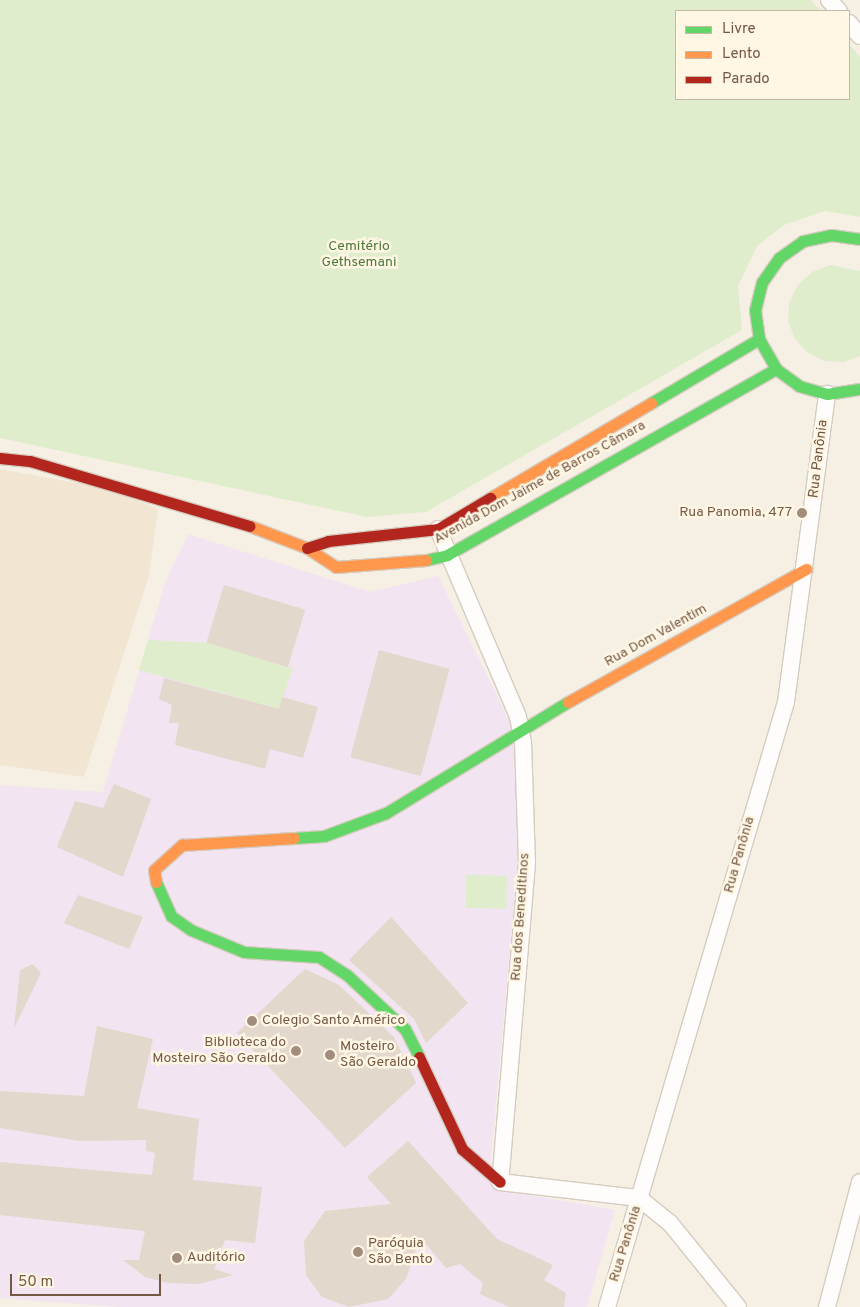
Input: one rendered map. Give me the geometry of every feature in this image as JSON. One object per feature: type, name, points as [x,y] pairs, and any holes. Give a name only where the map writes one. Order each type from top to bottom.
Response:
[{"type":"street","points":[[829,0],[837,10]]},
{"type":"street","points":[[850,24],[860,36]]},
{"type":"street","points":[[860,239],[831,235],[803,241],[779,258],[762,282],[755,310],[759,339],[776,369],[799,386],[827,394],[860,390]]},
{"type":"street","name":"Avenida Dom Jaime de Barros Câmara","points":[[307,548],[328,541],[438,529],[759,339]]},
{"type":"street","name":"Avenida Dom Jaime de Barros Câmara","points":[[0,458],[30,461],[176,502],[307,548],[316,558],[336,567],[406,565],[446,555],[776,369]]},
{"type":"street","name":"Rua Panônia","points":[[607,1307],[786,702],[806,569],[827,394]]},
{"type":"street","name":"Rua dos Beneditinos","points":[[438,529],[446,555],[520,729],[526,862],[500,1182]]},
{"type":"street","name":"Rua Dom Valentim","points":[[500,1182],[462,1149],[405,1029],[346,975],[319,957],[244,952],[190,930],[172,916],[157,889],[154,870],[182,845],[324,836],[386,813],[520,729],[806,569]]},
{"type":"street","points":[[500,1182],[639,1198],[670,1224],[738,1307]]},
{"type":"street","points":[[826,1307],[860,1182]]},
{"type":"shaded area","points":[[0,469],[105,488],[158,509],[149,576],[84,777],[0,765]]},
{"type":"shaded area","name":"Colegio Santo Américo","points":[[188,534],[370,592],[438,576],[513,728],[518,862],[489,1180],[509,1191],[615,1210],[587,1307],[119,1307],[0,1298],[0,785],[103,792],[165,583]]},
{"type":"green space","name":"Cemitério Gethsemani","points":[[0,0],[811,0],[820,10],[675,10],[675,100],[850,100],[850,45],[860,57],[860,217],[825,211],[784,225],[757,246],[738,286],[742,330],[426,512],[367,517],[0,438]]},
{"type":"green space","points":[[830,265],[860,271],[860,356],[844,362],[825,361],[808,353],[795,339],[788,321],[789,302],[798,285],[812,272]]},
{"type":"green space","points":[[148,640],[209,643],[293,668],[279,709],[139,670]]},
{"type":"green space","points":[[466,875],[507,876],[506,909],[465,908]]},
{"type":"building","points":[[224,585],[305,610],[288,667],[206,642]]},
{"type":"building","points":[[379,650],[450,669],[421,776],[350,757]]},
{"type":"building","points":[[164,678],[279,709],[282,697],[318,707],[303,758],[270,749],[265,769],[175,745],[179,723],[169,723],[172,705],[159,699]]},
{"type":"building","points":[[114,784],[151,799],[123,877],[57,847],[75,801],[103,808]]},
{"type":"building","points":[[78,895],[143,917],[129,949],[64,923]]},
{"type":"building","points":[[391,917],[468,1003],[426,1043],[414,1019],[349,960]]},
{"type":"building","points":[[33,964],[41,973],[14,1028],[20,970]]},
{"type":"building","name":"Mosteiro São Geraldo","points":[[305,969],[339,985],[394,1037],[416,1083],[345,1148],[237,1033]]},
{"type":"building","points":[[97,1026],[153,1039],[137,1108],[199,1119],[193,1180],[262,1187],[255,1243],[225,1240],[214,1269],[233,1275],[199,1284],[168,1283],[145,1277],[123,1260],[139,1260],[145,1231],[0,1215],[0,1162],[152,1175],[155,1153],[146,1151],[146,1140],[80,1141],[0,1128],[0,1091],[84,1096]]},
{"type":"building","points":[[408,1141],[497,1239],[553,1265],[544,1280],[566,1293],[564,1307],[509,1307],[480,1294],[483,1283],[460,1264],[446,1268],[420,1237],[406,1279],[388,1299],[349,1307],[322,1297],[306,1275],[304,1241],[325,1211],[391,1204],[367,1177]]},
{"type":"traffic: fast","points":[[860,239],[831,235],[803,241],[779,258],[762,282],[755,310],[759,339],[776,369],[799,386],[827,394],[860,389]]},
{"type":"traffic: fast","points":[[651,403],[759,339]]},
{"type":"traffic: fast","points":[[426,560],[447,555],[776,369]]},
{"type":"traffic: fast","points":[[294,838],[324,836],[386,813],[568,702]]},
{"type":"traffic: fast","points":[[156,882],[171,916],[191,930],[244,952],[319,957],[347,975],[405,1029],[419,1057]]},
{"type":"traffic: slow","points":[[490,498],[651,403]]},
{"type":"traffic: slow","points":[[250,526],[307,548],[336,567],[426,560]]},
{"type":"traffic: slow","points":[[568,702],[806,569]]},
{"type":"traffic: slow","points":[[156,882],[154,870],[182,845],[294,838]]},
{"type":"traffic: jam","points":[[0,458],[30,461],[250,526]]},
{"type":"traffic: jam","points":[[307,548],[328,541],[438,529],[490,498]]},
{"type":"traffic: jam","points":[[419,1057],[462,1149],[500,1182]]},
{"type":"place","name":"Rua Panomia, 477","points":[[802,513]]},
{"type":"place","name":"Colegio Santo Américo","points":[[252,1021]]},
{"type":"place","name":"Biblioteca do Mosteiro São Geraldo","points":[[296,1051]]},
{"type":"place","name":"Mosteiro São Geraldo","points":[[330,1055]]},
{"type":"place","name":"Paróquia São Bento","points":[[358,1252]]},
{"type":"place","name":"Auditório","points":[[177,1258]]}]
